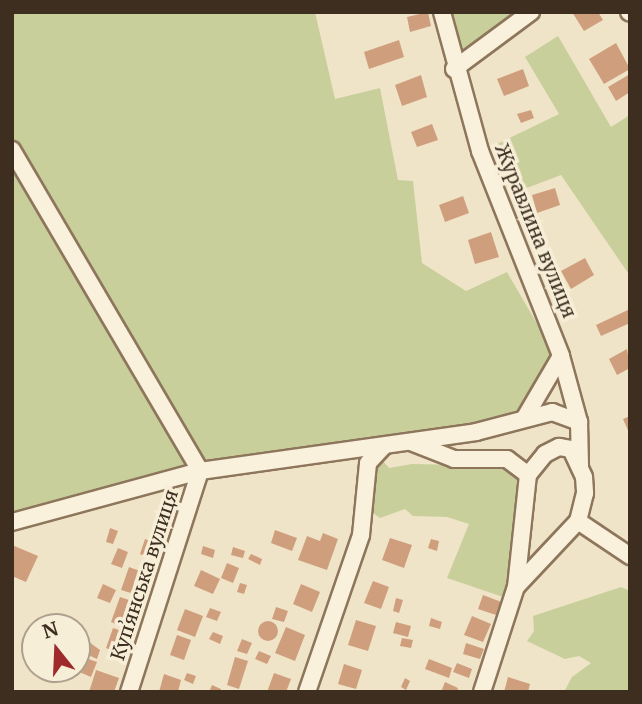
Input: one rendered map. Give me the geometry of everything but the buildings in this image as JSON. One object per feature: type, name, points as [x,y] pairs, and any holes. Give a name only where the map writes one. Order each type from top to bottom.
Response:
[{"type":"street","name":"Журавлина вулиця","points":[[442,12],[454,69],[498,203],[561,356],[579,422],[580,466],[585,494],[578,521]]},
{"type":"street","points":[[454,69],[531,12]]},
{"type":"street","points":[[12,150],[200,471]]},
{"type":"street","points":[[524,419],[561,356]]},
{"type":"street","points":[[12,522],[200,471],[411,442],[561,412],[579,422]]},
{"type":"street","points":[[411,442],[454,459],[507,459],[528,475]]},
{"type":"street","points":[[307,692],[361,535],[368,463],[384,446]]},
{"type":"street","points":[[482,692],[516,587],[528,475],[545,454],[559,447],[570,449],[580,466]]},
{"type":"street","name":"Купʼянська вулиця","points":[[129,692],[200,471]]},
{"type":"street","points":[[516,587],[578,521],[630,556]]},
{"type":"green space","points":[[12,12],[315,12],[335,99],[380,88],[398,180],[413,181],[422,263],[466,291],[507,272],[554,353],[518,414],[400,439],[277,450],[202,466],[12,147]]},
{"type":"green space","points":[[448,12],[515,12],[459,53]]},
{"type":"green space","points":[[558,36],[611,127],[630,115],[628,273],[561,175],[511,194],[495,145],[559,114],[525,57]]},
{"type":"green space","points":[[12,156],[193,466],[12,519]]},
{"type":"green space","points":[[383,461],[389,468],[412,464],[505,466],[515,476],[522,490],[509,599],[447,578],[469,524],[447,517],[413,516],[405,509],[380,518],[369,510],[374,465]]},
{"type":"green space","points":[[621,587],[630,591],[630,692],[564,692],[572,677],[591,663],[579,656],[565,659],[527,641],[534,631],[533,616]]}]
